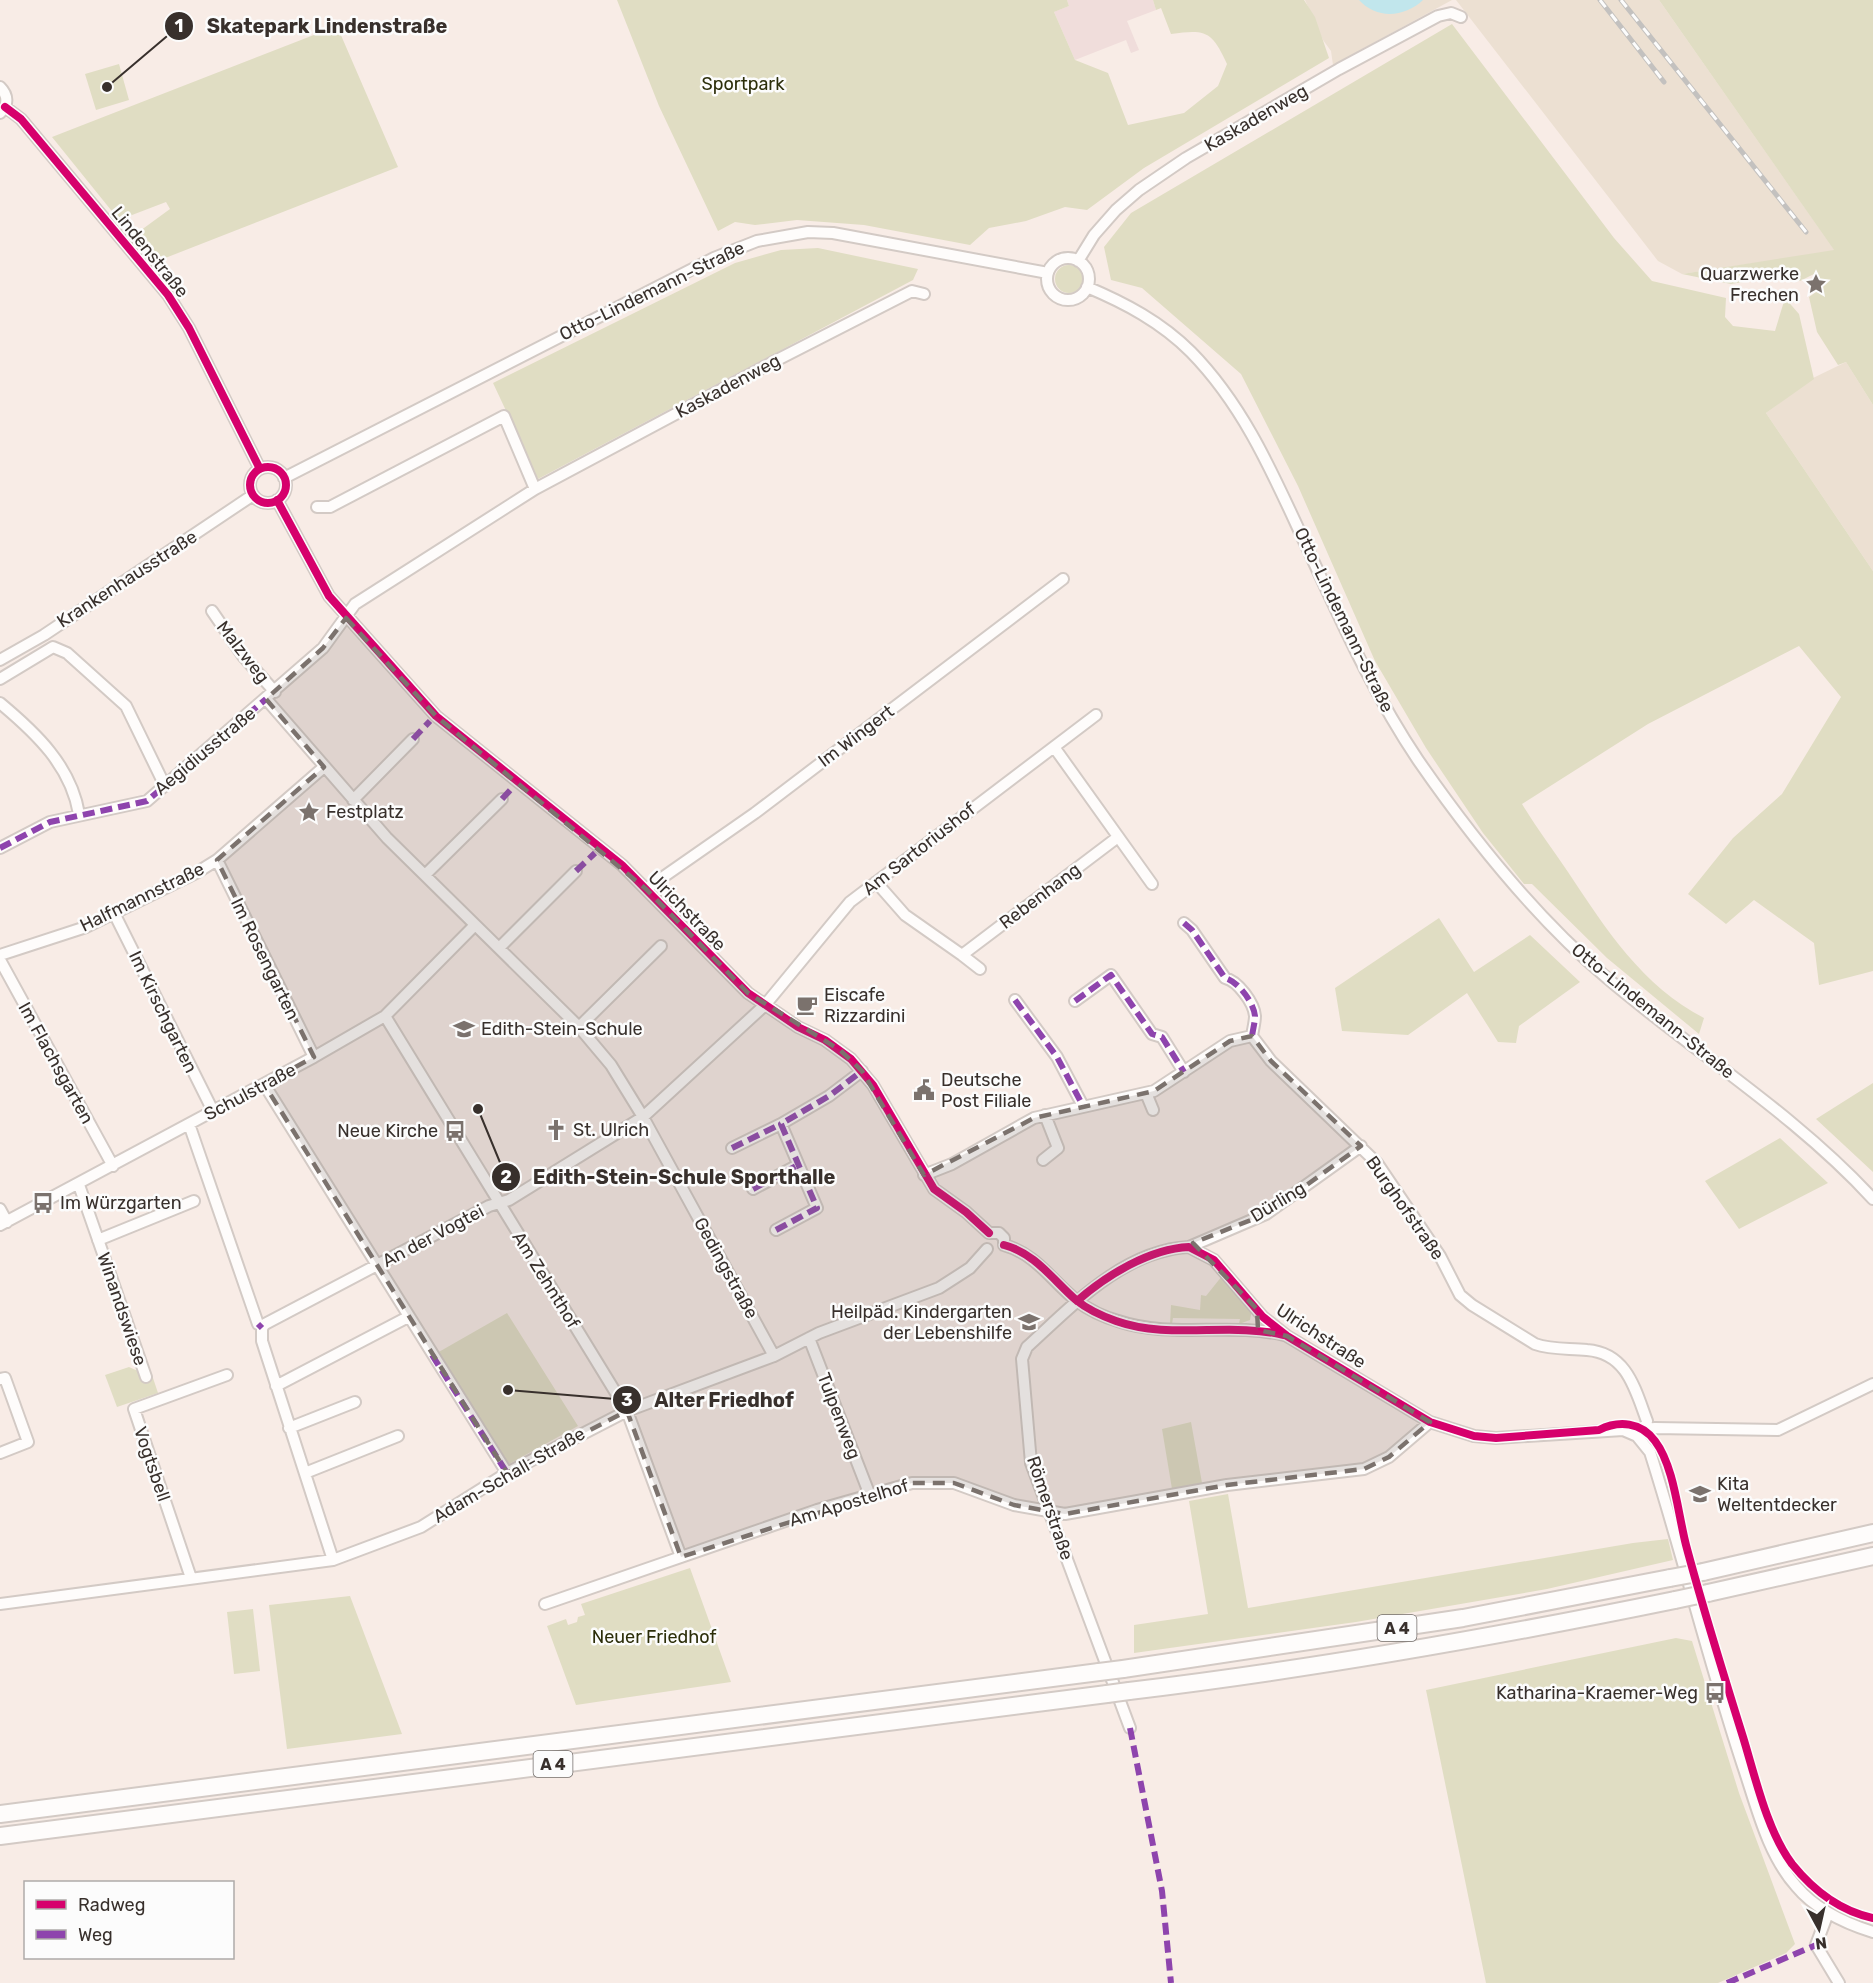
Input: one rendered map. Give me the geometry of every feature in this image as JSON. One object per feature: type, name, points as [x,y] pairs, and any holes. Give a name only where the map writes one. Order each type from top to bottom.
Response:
[{"type":"highway","name":"A 4","points":[[0,1814],[1123,1669],[1463,1618],[1702,1572],[1873,1533]]},
{"type":"highway","name":"A 4","points":[[0,1836],[1234,1679],[1510,1634],[1873,1556]]},
{"type":"street","name":"Kaskadenweg","points":[[1078,261],[1094,235],[1116,210],[1186,158],[1340,69],[1438,16],[1452,13],[1461,17]]},
{"type":"street","name":"Lindenstraße","points":[[0,87],[6,94],[3,110],[21,119],[168,295],[189,328],[260,469]]},
{"type":"street","name":"Otto-Lindemann-Straße","points":[[284,478],[714,258],[757,241],[808,232],[858,235],[1048,273]]},
{"type":"street","points":[[1060,260],[1078,261],[1086,270],[1087,286],[1078,297],[1064,300],[1052,293],[1047,280],[1048,273],[1060,260]]},
{"type":"street","name":"Otto-Lindemann-Straße","points":[[1087,286],[1129,305],[1162,328],[1189,350],[1225,392],[1241,415],[1274,475],[1354,649],[1388,711],[1417,759],[1511,879],[1552,926],[1607,978],[1764,1101],[1845,1168],[1873,1198]]},
{"type":"street","name":"Kaskadenweg","points":[[346,618],[355,604],[535,489],[912,291],[924,294]]},
{"type":"street","points":[[317,507],[330,507],[504,416],[535,489]]},
{"type":"street","points":[[271,467],[284,478],[284,492],[277,500],[264,502],[253,495],[251,477],[260,469],[271,467]]},
{"type":"street","name":"Krankenhausstraße","points":[[0,660],[44,635],[253,495]]},
{"type":"street","points":[[277,500],[329,596],[346,618]]},
{"type":"street","name":"Im Wingert","points":[[646,889],[755,813],[1063,579]]},
{"type":"street","name":"Malzweg","points":[[212,611],[243,656],[274,692]]},
{"type":"street","name":"Aegidiusstraße","points":[[0,848],[50,822],[78,814],[147,801],[323,648],[346,618]]},
{"type":"street","name":"Ulrichstraße","points":[[346,618],[436,716],[600,847],[646,889],[723,970],[765,1005],[832,1045],[862,1071],[882,1100],[934,1190],[966,1212],[989,1233]]},
{"type":"street","points":[[0,680],[53,647],[67,653],[126,706],[165,786]]},
{"type":"street","name":"Gedingstraße","points":[[266,699],[387,838],[579,1027],[611,1065],[643,1117],[774,1356]]},
{"type":"street","points":[[0,703],[26,725],[59,763],[77,803],[78,814]]},
{"type":"street","name":"Am Sartoriushof","points":[[765,1005],[845,908],[1096,715]]},
{"type":"street","points":[[353,800],[413,739]]},
{"type":"street","points":[[1054,747],[1152,884]]},
{"type":"street","name":"Halfmannstraße","points":[[0,955],[86,927],[217,860],[324,767]]},
{"type":"street","points":[[426,874],[502,798]]},
{"type":"street","name":"Rebenhang","points":[[962,955],[1118,837]]},
{"type":"street","name":"Im Rosengarten","points":[[217,860],[314,1057]]},
{"type":"street","points":[[499,948],[576,871]]},
{"type":"street","points":[[876,882],[905,915],[980,969]]},
{"type":"street","name":"Im Kirschgarten","points":[[114,913],[213,1111]]},
{"type":"street","points":[[924,1175],[952,1164],[1024,1123],[1045,1115],[1146,1093],[1159,1088],[1230,1041],[1252,1036],[1255,1014],[1253,1006],[1233,980],[1225,978],[1192,930],[1184,923]]},
{"type":"street","name":"Schulstraße","points":[[3,1224],[79,1185],[385,1016],[475,925]]},
{"type":"street","points":[[579,1027],[661,946]]},
{"type":"street","name":"Im Flachsgarten","points":[[0,960],[113,1166]]},
{"type":"street","points":[[1075,1001],[1111,975],[1152,1034],[1162,1037],[1184,1072]]},
{"type":"street","points":[[1015,1000],[1057,1057],[1083,1106]]},
{"type":"street","name":"An der Vogtei","points":[[333,1560],[262,1341],[262,1328],[265,1324],[498,1202],[509,1200],[643,1117],[765,1005]]},
{"type":"street","name":"Am Zehnthof","points":[[385,1016],[627,1411],[681,1557]]},
{"type":"street","name":"Burghofstraße","points":[[1252,1036],[1271,1061],[1377,1163],[1440,1256],[1466,1301],[1535,1344],[1547,1348],[1589,1350],[1607,1355],[1624,1368],[1634,1385],[1647,1421],[1641,1432]]},
{"type":"street","points":[[732,1148],[781,1124],[829,1096],[862,1071]]},
{"type":"street","points":[[264,1084],[507,1473]]},
{"type":"street","points":[[1146,1093],[1154,1110]]},
{"type":"street","points":[[1043,1160],[1058,1148],[1045,1115]]},
{"type":"street","points":[[189,1124],[258,1324]]},
{"type":"street","points":[[776,1230],[817,1208],[781,1124]]},
{"type":"street","name":"Dürling","points":[[1189,1247],[1266,1214],[1361,1146]]},
{"type":"street","points":[[753,1189],[798,1165]]},
{"type":"street","name":"Winandswiese","points":[[79,1185],[146,1377]]},
{"type":"street","name":"Winandswiese","points":[[98,1240],[195,1201]]},
{"type":"street","points":[[0,1209],[3,1224]]},
{"type":"street","points":[[989,1233],[999,1233],[1004,1238],[1004,1245],[997,1252],[987,1249],[984,1239],[989,1233]]},
{"type":"street","points":[[1004,1245],[1021,1252],[1041,1266],[1077,1301],[1106,1316],[1134,1326],[1251,1329],[1287,1336]]},
{"type":"street","points":[[1077,1301],[1123,1269],[1169,1251],[1189,1247]]},
{"type":"street","name":"Ulrichstraße","points":[[1189,1247],[1216,1262],[1257,1310],[1287,1336],[1430,1422],[1474,1436],[1496,1438],[1599,1430],[1641,1432]]},
{"type":"street","name":"Adam-Schall-Straße","points":[[0,1604],[333,1560],[421,1527],[507,1473],[627,1411],[774,1356],[809,1338],[939,1288],[963,1274],[987,1249]]},
{"type":"street","name":"Römerstraße","points":[[1077,1301],[1062,1319],[1028,1347],[1022,1359],[1031,1463],[1130,1728]]},
{"type":"street","points":[[1251,1329],[1258,1322],[1257,1310]]},
{"type":"street","points":[[276,1386],[408,1317]]},
{"type":"street","name":"Tulpenweg","points":[[809,1338],[869,1493]]},
{"type":"street","name":"Vogtsbell","points":[[191,1578],[134,1409],[227,1376]]},
{"type":"street","points":[[0,1380],[5,1378],[28,1442],[0,1453]]},
{"type":"street","points":[[1873,1384],[1778,1430],[1641,1432],[1650,1452],[1728,1722],[1766,1835],[1781,1865],[1796,1887],[1828,1913],[1873,1932]]},
{"type":"street","points":[[289,1428],[355,1402]]},
{"type":"street","name":"Am Apostelhof","points":[[545,1604],[869,1493],[912,1483],[945,1482],[971,1487],[1014,1505],[1065,1514],[1227,1485],[1364,1468],[1389,1457],[1430,1422]]},
{"type":"street","points":[[305,1473],[398,1436]]},
{"type":"street","points":[[1828,1913],[1816,1945],[1839,1983]]},
{"type":"highlighted area","points":[[346,618],[436,716],[646,889],[748,993],[840,1050],[862,1071],[924,1175],[1034,1118],[1154,1091],[1230,1041],[1252,1036],[1271,1061],[1361,1146],[1266,1214],[1193,1243],[1257,1309],[1258,1330],[1287,1336],[1430,1422],[1389,1457],[1364,1469],[1227,1485],[1065,1514],[1014,1505],[954,1483],[912,1483],[681,1557],[627,1411],[507,1473],[264,1084],[314,1057],[217,860],[324,767],[266,699],[323,648]]},
{"type":"shaded area","points":[[1067,0],[1153,0],[1156,10],[1127,21],[1139,50],[1131,53],[1126,40],[1075,60],[1054,12],[1069,6]]},
{"type":"shaded area","points":[[1305,0],[1452,0],[1333,65],[1331,51],[1323,40]]},
{"type":"shaded area","name":"Quarzwerke Frechen","points":[[1456,0],[1659,0],[1835,251],[1682,274],[1658,261]]},
{"type":"shaded area","points":[[1846,362],[1873,405],[1873,571],[1766,413],[1813,378]]},
{"type":"green space","name":"Sportpark","points":[[617,0],[1067,0],[1069,6],[1054,12],[1075,60],[1108,73],[1128,125],[1184,113],[1218,86],[1227,64],[1217,45],[1206,35],[1192,32],[1171,34],[1161,8],[1156,10],[1153,0],[1304,0],[1315,17],[1329,58],[1144,168],[1087,210],[1065,207],[1026,221],[989,228],[970,245],[864,225],[797,220],[755,225],[735,222],[718,231],[659,106]]},
{"type":"green space","points":[[1659,0],[1873,0],[1873,405],[1846,362],[1838,365],[1817,332],[1809,297],[1819,290],[1814,274],[1800,281],[1784,275],[1731,284],[1682,274],[1834,250]]},
{"type":"green space","points":[[1452,24],[1614,238],[1652,281],[1726,298],[1725,317],[1733,326],[1775,331],[1785,298],[1799,314],[1814,379],[1766,413],[1873,571],[1873,971],[1819,985],[1814,943],[1754,900],[1726,924],[1688,894],[1733,838],[1782,794],[1841,697],[1799,646],[1648,724],[1522,804],[1596,914],[1627,954],[1662,990],[1704,1018],[1699,1034],[1607,958],[1532,884],[1524,884],[1483,833],[1426,748],[1375,661],[1298,486],[1241,374],[1142,288],[1111,280],[1104,247],[1131,213]]},
{"type":"green space","points":[[337,26],[398,167],[155,262],[133,236],[170,209],[166,202],[119,220],[52,137]]},
{"type":"green space","points":[[119,64],[129,100],[96,110],[85,74]]},
{"type":"green space","points":[[818,248],[918,269],[913,280],[538,479],[493,383],[735,263],[781,250]]},
{"type":"green space","points":[[1069,265],[1079,269],[1083,279],[1079,289],[1069,293],[1059,289],[1055,279],[1059,269]]},
{"type":"green space","points":[[1439,918],[1474,972],[1530,935],[1580,982],[1519,1026],[1516,1043],[1498,1042],[1467,993],[1408,1035],[1342,1031],[1335,988]]},
{"type":"green space","points":[[1873,1083],[1873,1172],[1816,1119]]},
{"type":"green space","points":[[1780,1138],[1828,1183],[1739,1229],[1705,1181]]},
{"type":"green space","points":[[1222,1276],[1252,1310],[1250,1320],[1239,1324],[1240,1319],[1173,1318],[1170,1324],[1171,1305],[1200,1310],[1201,1295],[1206,1296]]},
{"type":"green space","points":[[507,1313],[578,1426],[507,1465],[437,1353]]},
{"type":"green space","points":[[129,1367],[138,1371],[142,1378],[152,1375],[158,1393],[117,1407],[105,1375]]},
{"type":"green space","points":[[1191,1422],[1202,1483],[1172,1489],[1162,1429]]},
{"type":"green space","points":[[1228,1494],[1248,1608],[1668,1539],[1673,1560],[1547,1589],[1356,1622],[1134,1653],[1134,1625],[1208,1614],[1189,1501]]},
{"type":"green space","name":"Neuer Friedhof","points":[[690,1568],[731,1682],[576,1705],[547,1626],[566,1619],[568,1625],[577,1622],[578,1617],[585,1615],[581,1604]]},
{"type":"green space","points":[[350,1596],[402,1734],[287,1749],[269,1605]]},
{"type":"green space","points":[[253,1609],[260,1671],[234,1674],[227,1612]]},
{"type":"green space","points":[[1676,1638],[1692,1641],[1739,1793],[1795,1944],[1786,1953],[1718,1983],[1486,1983],[1426,1690]]},
{"type":"water","points":[[1359,0],[1423,0],[1408,10],[1391,14],[1374,11]]},
{"type":"railway","points":[[1600,0],[1664,82]]},
{"type":"railway","points":[[1621,0],[1806,232]]},
{"type":"marked path","points":[[0,848],[50,822],[147,801],[266,699]]},
{"type":"marked path","points":[[413,739],[430,721]]},
{"type":"marked path","points":[[502,799],[513,787]]},
{"type":"marked path","points":[[576,871],[595,853]]},
{"type":"marked path","points":[[1184,923],[1192,930],[1225,978],[1235,983],[1248,999],[1255,1016],[1252,1036]]},
{"type":"marked path","points":[[1075,1001],[1111,975],[1152,1034],[1162,1037],[1184,1072]]},
{"type":"marked path","points":[[1015,1000],[1057,1057],[1083,1106]]},
{"type":"marked path","points":[[776,1230],[817,1208],[781,1124],[829,1096],[862,1071]]},
{"type":"marked path","points":[[732,1148],[781,1124]]},
{"type":"marked path","points":[[753,1189],[798,1165]]},
{"type":"marked path","points":[[258,1324],[262,1328]]},
{"type":"marked path","points":[[432,1355],[507,1473]]},
{"type":"marked path","points":[[1130,1728],[1162,1891],[1171,1983]]},
{"type":"marked path","points":[[1727,1983],[1816,1945]]},
{"type":"cycle path","points":[[5,107],[21,119],[168,295],[189,328],[260,469]]},
{"type":"cycle path","points":[[268,467],[280,473],[286,485],[280,497],[268,503],[256,497],[250,485],[256,473],[268,467]]},
{"type":"cycle path","points":[[277,500],[329,596],[436,716],[622,865],[748,993],[798,1027],[825,1040],[851,1059],[873,1085],[934,1189],[966,1212],[989,1233]]},
{"type":"cycle path","points":[[1004,1245],[1025,1254],[1080,1303],[1116,1321],[1136,1327],[1157,1329],[1242,1330],[1284,1335]]},
{"type":"cycle path","points":[[1077,1301],[1129,1265],[1159,1253],[1189,1247],[1214,1260],[1263,1317],[1287,1336],[1430,1422],[1474,1436],[1496,1438],[1599,1430],[1622,1424],[1643,1430],[1655,1441],[1667,1463],[1706,1617],[1757,1786],[1775,1836],[1792,1864],[1818,1891],[1838,1905],[1873,1918]]},
{"type":"place","name":"Skatepark Lindenstraße","points":[[107,87]]},
{"type":"place","name":"Quarzwerke Frechen","points":[[1816,284]]},
{"type":"place","name":"Festplatz","points":[[309,812]]},
{"type":"place","name":"Eiscafe Rizzardini","points":[[807,1005]]},
{"type":"place","name":"Edith-Stein-Schule","points":[[464,1029]]},
{"type":"place","name":"Deutsche Post Filiale","points":[[924,1090]]},
{"type":"place","name":"Edith-Stein-Schule Sporthalle","points":[[478,1109]]},
{"type":"place","name":"St. Ulrich","points":[[556,1130]]},
{"type":"place","name":"Neue Kirche","points":[[455,1131]]},
{"type":"place","name":"Im Würzgarten","points":[[43,1203]]},
{"type":"place","name":"Heilpäd. Kindergarten der Lebenshilfe","points":[[1029,1322]]},
{"type":"place","name":"Alter Friedhof","points":[[508,1390]]},
{"type":"place","name":"Kita Weltentdecker","points":[[1700,1494]]},
{"type":"place","name":"Katharina-Kraemer-Weg","points":[[1715,1693]]}]
